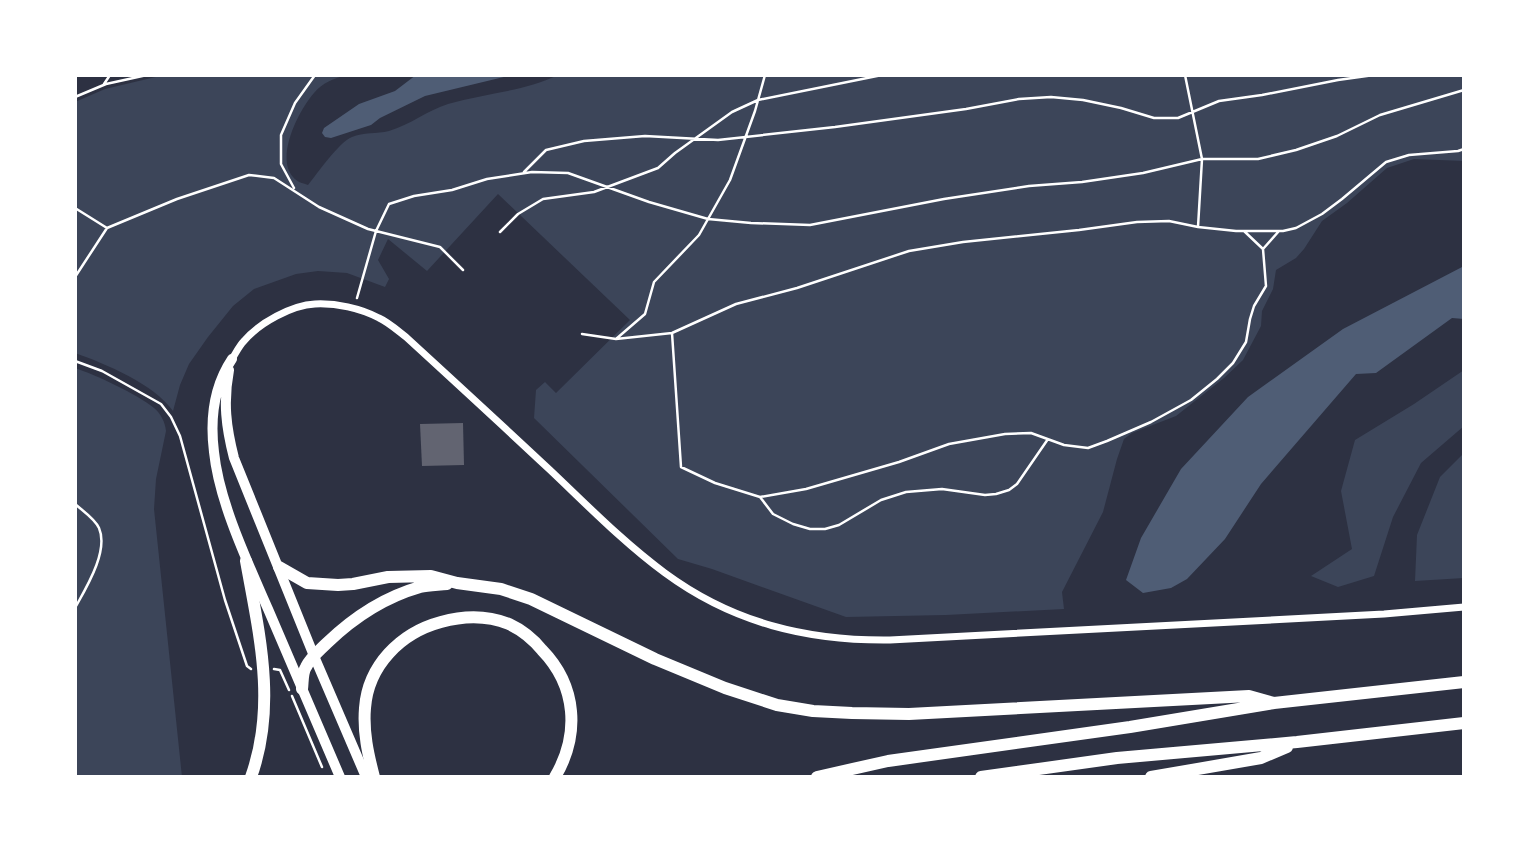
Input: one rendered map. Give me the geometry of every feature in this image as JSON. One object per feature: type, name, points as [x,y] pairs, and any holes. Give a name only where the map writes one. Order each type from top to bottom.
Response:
[{"type":"highway","points":[[246,561],[264,670],[265,704],[260,747],[251,777]]},
{"type":"highway","points":[[279,567],[307,583],[338,585],[388,577],[431,576],[457,583],[501,589],[531,599],[655,659],[726,688],[777,705],[813,710],[909,714],[1248,696],[1274,703]]},
{"type":"highway","points":[[302,689],[305,668],[314,656],[354,620],[375,606],[407,591],[422,586],[457,583]]},
{"type":"highway","points":[[374,777],[368,752],[365,706],[380,663],[409,635],[430,625],[457,618],[482,618],[508,624],[530,637],[551,658],[571,702],[573,725],[568,749],[555,777]]},
{"type":"highway","points":[[817,777],[888,761],[1130,727],[1274,703],[1464,682]]},
{"type":"highway","points":[[981,777],[1117,758],[1297,742],[1464,723]]},
{"type":"highway","points":[[1151,777],[1261,758],[1297,742]]},
{"type":"main road","points":[[232,359],[221,379],[212,430],[214,454],[223,493],[246,561],[340,777]]},
{"type":"main road","points":[[232,359],[227,381],[225,415],[234,458],[366,777]]},
{"type":"street","points":[[232,359],[244,340],[264,324],[291,309],[314,303],[355,308],[380,318],[405,337],[597,515],[665,573],[721,606],[778,628],[854,640],[890,640],[1384,614],[1464,607]]},
{"type":"path","points":[[102,86],[110,75]]},
{"type":"path","points":[[75,97],[130,77],[147,75]]},
{"type":"path","points":[[295,191],[281,164],[281,135],[295,103],[315,75]]},
{"type":"path","points":[[616,339],[645,314],[654,282],[699,235],[730,180],[765,75]]},
{"type":"path","points":[[500,232],[518,214],[542,199],[594,192],[658,168],[732,112],[758,100],[882,75]]},
{"type":"path","points":[[1185,75],[1202,159],[1198,228]]},
{"type":"path","points":[[522,173],[546,150],[584,141],[645,136],[718,140],[914,116],[1019,99],[1051,97],[1083,100],[1154,118],[1178,118],[1219,101],[1374,75]]},
{"type":"path","points":[[355,308],[376,231],[389,204],[487,179],[532,172],[568,173],[649,202],[708,219],[810,225],[956,197],[1143,173],[1202,159],[1258,159],[1296,150],[1337,136],[1380,115],[1464,90]]},
{"type":"path","points":[[582,334],[616,339],[672,333],[736,304],[797,288],[909,250],[1137,222],[1169,221],[1198,228],[1244,231],[1296,228],[1322,214],[1386,162],[1409,155],[1464,150]]},
{"type":"path","points":[[75,277],[107,228],[177,199],[249,175],[274,177],[319,207],[376,231],[440,247],[463,270]]},
{"type":"path","points":[[75,208],[107,228]]},
{"type":"path","points":[[672,333],[681,467],[715,483],[760,497],[806,489],[949,444],[1005,434],[1031,433],[1064,444],[1088,448],[1150,422],[1191,400],[1233,363],[1246,342],[1254,306],[1266,286],[1263,249],[1244,231]]},
{"type":"path","points":[[1263,249],[1279,231]]},
{"type":"path","points":[[75,361],[102,371],[160,404],[171,417],[180,436],[239,645],[247,666],[253,671]]},
{"type":"path","points":[[760,497],[774,514],[793,524],[825,529],[839,525],[881,499],[906,492],[942,489],[985,495],[1009,490],[1017,484],[1048,439]]},
{"type":"path","points":[[75,504],[95,522],[100,530],[101,543],[92,577],[75,608]]},
{"type":"path","points":[[273,669],[280,670],[326,777]]},
{"type":"shaded area","points":[[164,75],[347,75],[329,81],[317,89],[302,110],[291,134],[288,168],[296,180],[308,185],[335,151],[352,137],[389,131],[448,104],[518,89],[558,75],[1464,75],[1464,161],[1414,159],[1387,168],[1322,221],[1296,258],[1276,270],[1273,289],[1262,311],[1261,326],[1243,360],[1176,416],[1132,433],[1124,439],[1103,512],[1062,592],[1064,609],[846,617],[678,559],[534,418],[536,390],[545,382],[556,393],[630,320],[498,194],[427,271],[388,239],[378,260],[389,279],[385,287],[347,273],[318,271],[296,274],[254,289],[233,306],[189,364],[173,411],[165,401],[142,384],[115,369],[75,353],[75,102],[105,89]]},
{"type":"shaded area","points":[[416,75],[512,75],[425,96],[371,125],[331,138],[322,133],[324,128],[359,104],[395,91]]},
{"type":"shaded area","points":[[1464,266],[1464,319],[1452,318],[1376,373],[1356,374],[1261,484],[1225,539],[1187,579],[1171,588],[1143,593],[1126,580],[1141,538],[1181,469],[1248,397],[1343,329]]},
{"type":"shaded area","points":[[75,368],[116,385],[147,403],[159,413],[165,424],[154,509],[182,777],[75,777]]},
{"type":"shaded area","points":[[1464,370],[1464,426],[1421,463],[1393,517],[1374,576],[1338,587],[1311,576],[1352,549],[1341,491],[1355,440]]},
{"type":"shaded area","points":[[1464,453],[1464,578],[1415,581],[1417,535],[1440,477]]},
{"type":"building","points":[[463,423],[464,465],[422,466],[420,424]]}]
